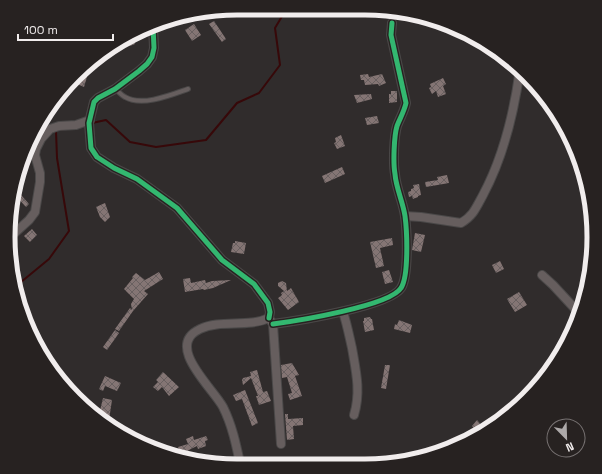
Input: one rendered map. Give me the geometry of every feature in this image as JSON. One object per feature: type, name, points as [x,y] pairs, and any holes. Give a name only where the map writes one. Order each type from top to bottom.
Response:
[{"type":"street","points":[[239,459],[232,427],[223,406],[190,362],[187,352],[187,345],[190,337],[199,329],[211,325],[308,319],[343,312],[393,295],[401,289],[405,277],[405,216],[395,175],[394,152],[397,126],[404,112],[406,103],[391,35],[392,22]]},
{"type":"street","points":[[153,32],[154,48],[152,57],[139,71],[115,89],[98,98],[94,102],[90,125],[91,148],[97,157],[114,168],[137,179],[177,208],[222,260],[254,284],[268,303],[271,321],[280,444]]},
{"type":"street","points":[[405,216],[461,223],[473,214],[498,166],[510,126],[519,77]]},
{"type":"street","points":[[15,233],[29,220],[35,212],[40,174],[35,155],[36,149],[48,131],[59,126],[90,125]]},
{"type":"street","points":[[542,275],[575,309]]},
{"type":"street","points":[[343,312],[348,325],[358,390],[357,404],[354,415]]},
{"type":"lane","points":[[115,89],[125,98],[139,101],[158,99],[188,89]]},
{"type":"building","points":[[214,21],[226,39],[222,42],[209,24]]},
{"type":"building","points":[[194,24],[201,35],[192,41],[185,30]]},
{"type":"building","points":[[133,41],[135,44],[130,46],[129,44]]},
{"type":"building","points":[[368,74],[369,77],[382,74],[386,83],[379,86],[378,84],[365,85],[364,80],[361,80],[360,75]]},
{"type":"building","points":[[84,76],[87,77],[84,87],[77,84]]},
{"type":"building","points":[[443,78],[446,84],[443,86],[446,94],[438,97],[436,91],[432,94],[429,88],[431,87],[430,84]]},
{"type":"building","points":[[391,91],[397,91],[397,102],[389,103],[389,94],[391,94]]},
{"type":"building","points":[[371,94],[372,99],[357,103],[354,95]]},
{"type":"building","points":[[377,116],[379,123],[367,125],[365,118]]},
{"type":"building","points":[[341,135],[345,146],[337,149],[334,143],[336,142],[335,138]]},
{"type":"building","points":[[342,167],[345,174],[325,183],[322,176]]},
{"type":"building","points":[[447,175],[449,183],[426,187],[425,182],[438,180],[437,177]]},
{"type":"building","points":[[419,184],[421,195],[413,199],[412,196],[409,197],[408,192],[414,188],[413,185]]},
{"type":"building","points":[[19,193],[29,204],[26,207],[18,199]]},
{"type":"building","points":[[105,203],[110,217],[105,222],[100,217],[96,207]]},
{"type":"building","points":[[32,229],[37,235],[30,242],[24,236]]},
{"type":"building","points":[[415,233],[425,235],[421,252],[412,250]]},
{"type":"building","points":[[392,238],[393,245],[380,248],[384,266],[376,268],[370,242]]},
{"type":"building","points":[[235,241],[246,243],[244,254],[231,252]]},
{"type":"building","points":[[500,261],[504,269],[496,273],[492,265]]},
{"type":"building","points":[[389,270],[393,282],[385,284],[382,272]]},
{"type":"building","points":[[159,272],[163,279],[144,291],[148,294],[133,311],[119,331],[115,329],[130,308],[132,310],[131,304],[134,299],[124,289],[133,278],[132,277],[136,273],[145,280]]},
{"type":"building","points":[[190,278],[191,283],[205,280],[206,283],[212,281],[231,280],[213,288],[185,292],[183,279]]},
{"type":"building","points":[[282,281],[286,283],[287,291],[291,288],[299,302],[288,310],[278,298],[284,291],[278,286],[278,283]]},
{"type":"building","points":[[519,292],[527,305],[515,312],[507,299]]},
{"type":"building","points":[[370,317],[372,319],[374,330],[365,332],[363,321],[364,318]]},
{"type":"building","points":[[399,320],[412,325],[410,333],[394,329],[395,324],[397,325]]},
{"type":"building","points":[[115,330],[119,333],[107,350],[103,347]]},
{"type":"building","points":[[292,363],[299,375],[295,376],[302,396],[290,400],[288,394],[292,393],[287,377],[282,378],[281,365]]},
{"type":"building","points":[[385,365],[390,365],[386,389],[381,388]]},
{"type":"building","points":[[257,370],[263,392],[267,391],[271,401],[259,405],[256,396],[258,396],[251,378],[243,385],[242,380],[243,378],[251,376],[250,372]]},
{"type":"building","points":[[163,372],[179,387],[169,396],[162,387],[158,391],[153,387],[158,382],[156,380]]},
{"type":"building","points":[[105,376],[121,383],[117,391],[105,386],[103,391],[99,389]]},
{"type":"building","points":[[245,390],[258,423],[252,426],[242,399],[236,401],[233,395]]},
{"type":"building","points":[[103,398],[112,400],[109,418],[100,411]]},
{"type":"building","points":[[285,414],[288,414],[288,419],[303,418],[303,425],[293,426],[294,439],[287,440]]},
{"type":"building","points":[[477,420],[482,426],[475,430],[472,426]]},
{"type":"building","points":[[193,436],[194,440],[206,436],[208,440],[205,441],[206,446],[198,449],[197,446],[187,451],[188,453],[180,451],[178,447],[188,444],[186,439]]},
{"type":"waterway","points":[[92,123],[106,120],[130,142],[156,147],[206,140],[237,103],[259,93],[280,65],[275,28],[283,15]]},
{"type":"waterway","points":[[53,131],[65,129]]},
{"type":"waterway","points":[[20,283],[49,259],[69,231],[57,158],[56,131]]},
{"type":"cycle path","points":[[273,324],[301,320],[362,307],[393,295],[401,288],[404,282],[407,253],[406,223],[394,169],[394,157],[396,130],[406,103],[391,35],[392,23]]},
{"type":"cycle path","points":[[153,32],[154,48],[152,57],[147,64],[115,89],[98,98],[94,102],[89,123],[91,148],[97,157],[114,168],[137,179],[177,208],[222,260],[254,284],[268,303],[270,312],[269,318]]}]
